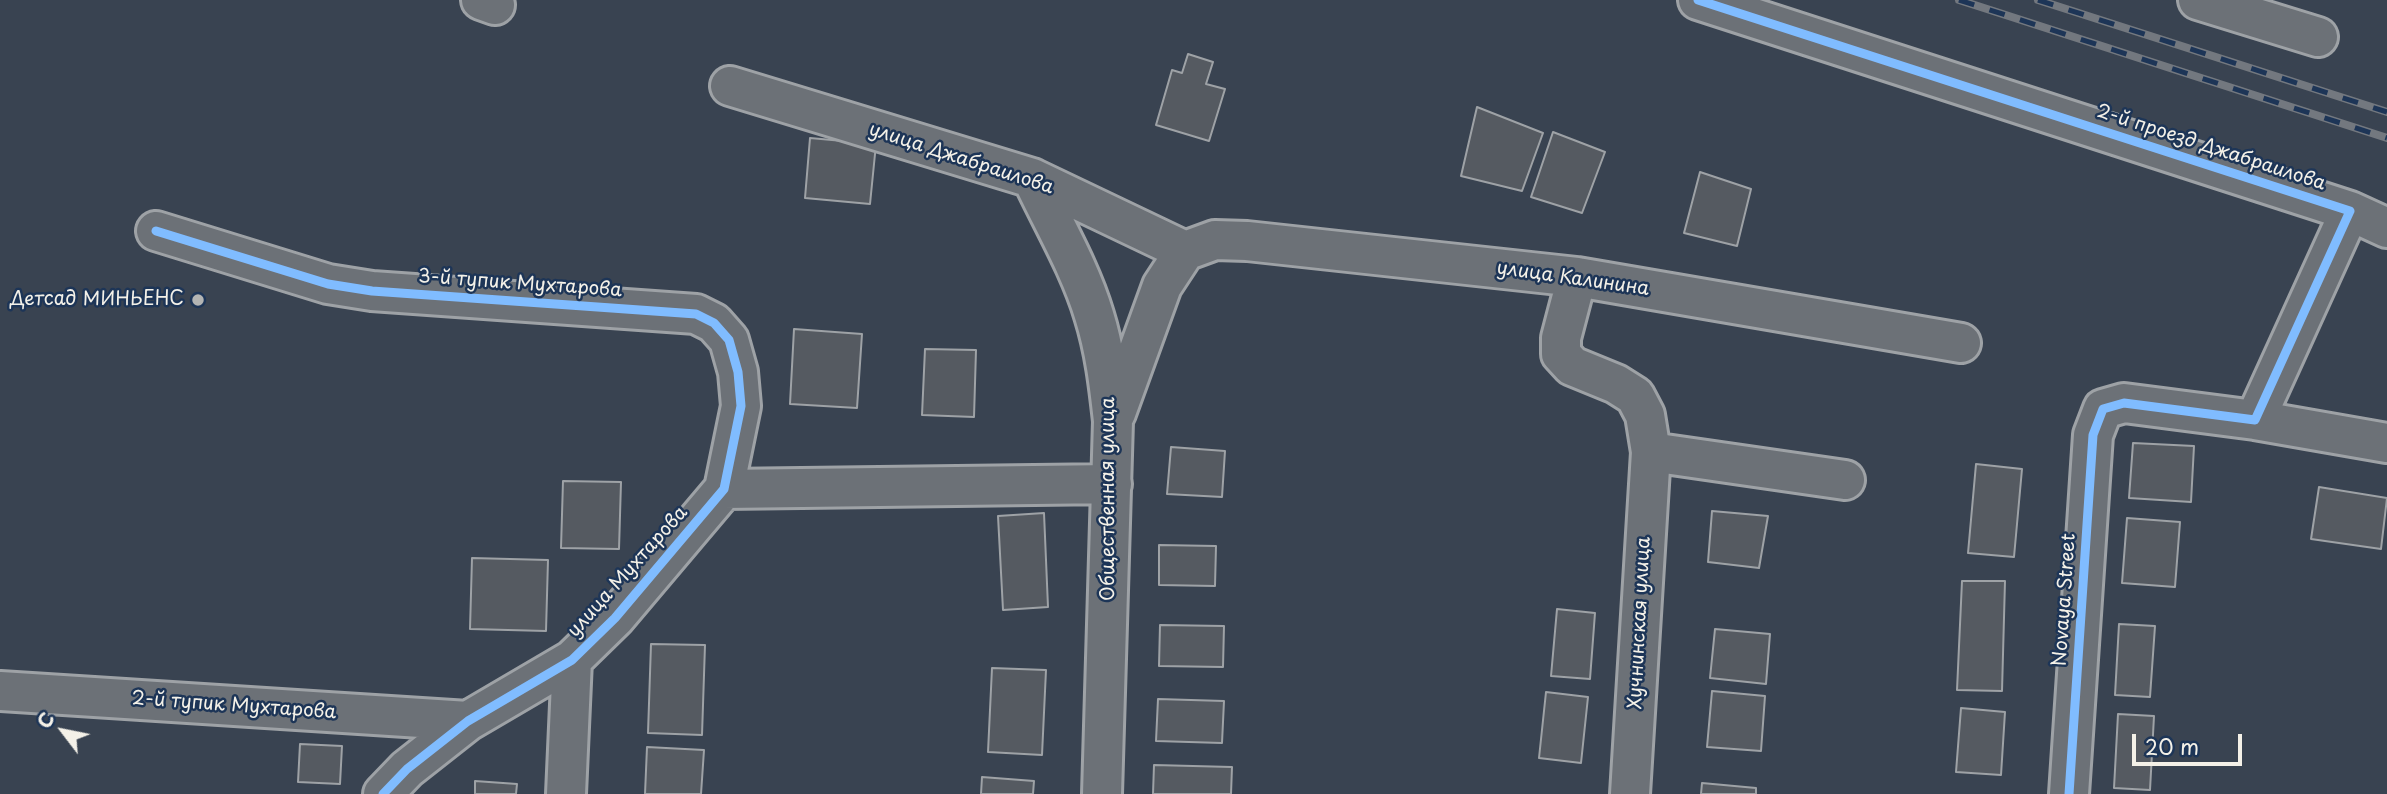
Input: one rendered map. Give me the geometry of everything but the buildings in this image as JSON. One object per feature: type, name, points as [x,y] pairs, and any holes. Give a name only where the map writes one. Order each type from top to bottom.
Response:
[{"type":"street","name":"2-й проезд Джабраилова","points":[[1698,0],[2350,211],[2387,228]]},
{"type":"street","points":[[2198,0],[2318,37]]},
{"type":"street","name":"улица Джабраилова","points":[[730,86],[1031,178],[1185,251]]},
{"type":"street","name":"Общественная улица","points":[[1031,178],[1078,274],[1094,314],[1107,365],[1113,421],[1102,794]]},
{"type":"street","points":[[2350,211],[2255,420],[2387,443]]},
{"type":"street","name":"3-й тупик Мухтарова","points":[[156,231],[328,284],[372,291],[696,314],[714,323],[729,341],[738,372],[741,406],[724,489]]},
{"type":"street","name":"улица Калинина","points":[[1185,251],[1215,240],[1247,241],[1577,277],[1961,343]]},
{"type":"street","points":[[1113,421],[1162,286],[1185,251]]},
{"type":"street","name":"Хучнинская улица","points":[[1577,277],[1561,338],[1561,354],[1572,366],[1616,384],[1635,396],[1645,415],[1651,452],[1630,794]]},
{"type":"street","name":"Novaya Street","points":[[2069,794],[2093,435],[2103,409],[2124,403],[2255,420]]},
{"type":"street","points":[[1651,452],[1845,480]]},
{"type":"street","points":[[724,489],[1112,484]]},
{"type":"street","name":"улица Мухтарова","points":[[383,794],[407,769],[468,720],[572,660],[615,618],[724,489]]},
{"type":"street","points":[[566,794],[572,660]]},
{"type":"street","name":"2-й тупик Мухтарова","points":[[0,691],[468,720]]},
{"type":"railway","points":[[1959,0],[2387,138]]},
{"type":"railway","points":[[2038,0],[2387,112]]},
{"type":"cycle path","points":[[1698,0],[2350,211],[2255,420],[2124,403],[2103,409],[2093,435],[2069,794]]},
{"type":"cycle path","points":[[156,231],[328,284],[372,291],[696,314],[714,323],[729,340],[738,372],[741,406],[724,489],[615,618],[572,660],[468,721],[407,769],[383,794]]},
{"type":"place","name":"Детсад МИНЬЕНС","points":[[198,300]]}]
